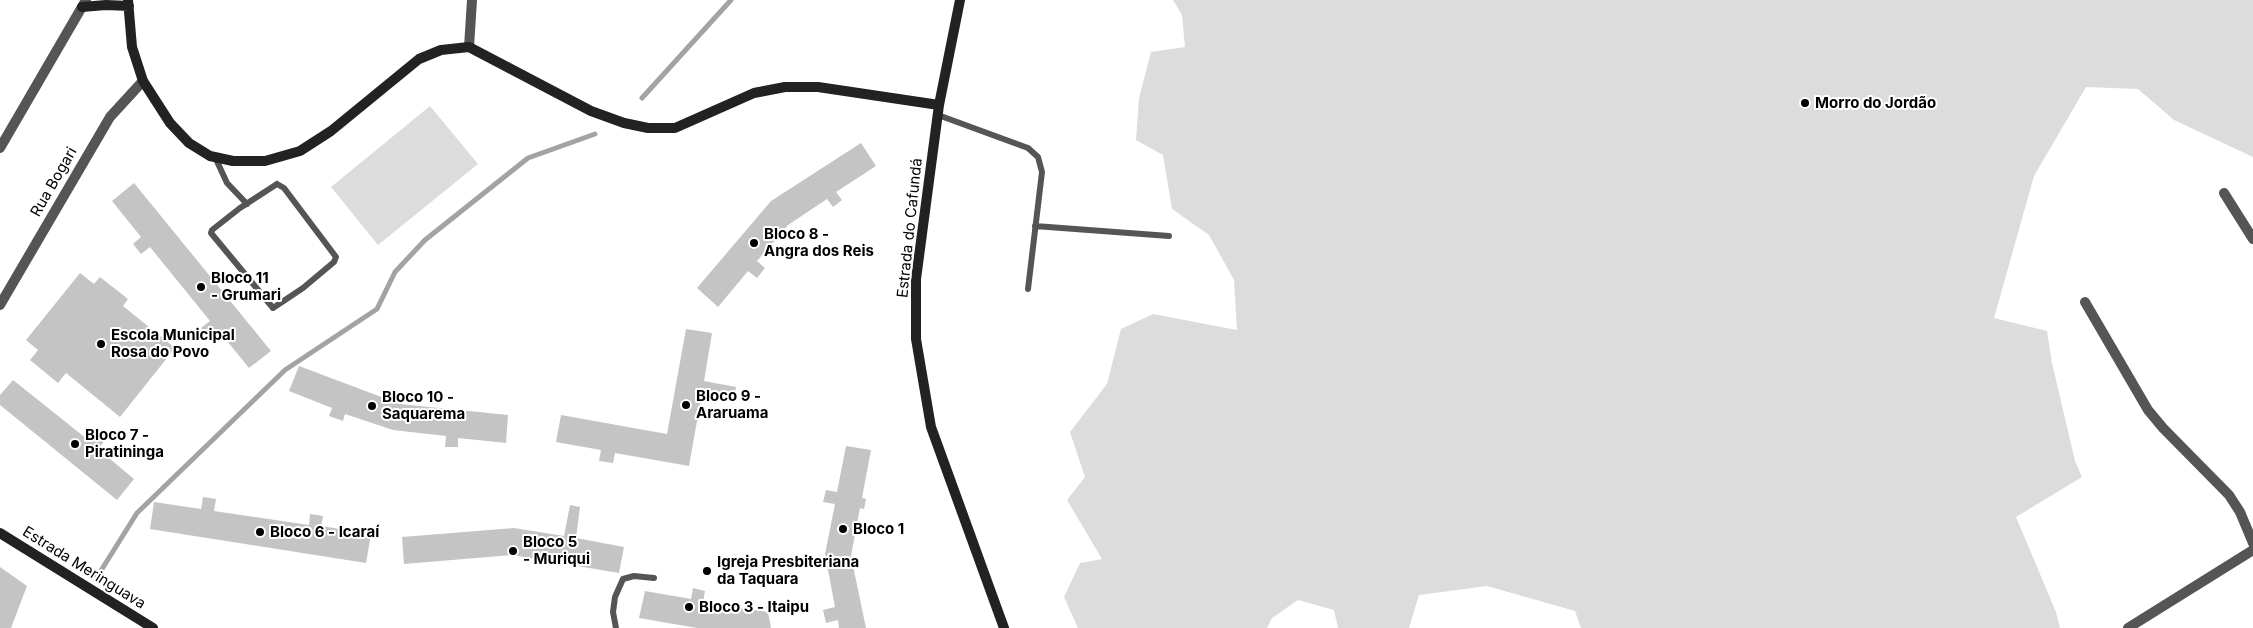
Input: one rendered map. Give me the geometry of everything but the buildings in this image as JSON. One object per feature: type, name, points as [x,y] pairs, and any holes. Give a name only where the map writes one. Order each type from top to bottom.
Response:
[{"type":"street","points":[[469,47],[472,0]]},
{"type":"street","name":"Estrada do Cafundá","points":[[960,0],[938,110],[916,279],[916,339],[931,427],[1004,628]]},
{"type":"street","points":[[0,148],[84,4],[128,3],[132,46],[143,81],[170,122],[189,143],[214,157],[233,161],[265,160],[300,151],[331,131],[418,59],[441,50],[469,47],[591,111],[624,123],[648,128],[675,128],[754,93],[785,87],[818,87],[938,110]]},
{"type":"street","name":"Rua Bogari","points":[[0,305],[110,116],[143,81]]},
{"type":"street","points":[[2224,193],[2253,239]]},
{"type":"street","points":[[2085,302],[2148,410],[2162,428],[2229,495],[2240,512],[2253,543]]},
{"type":"street","name":"Estrada Meringuava","points":[[0,534],[153,628]]},
{"type":"street","points":[[2128,628],[2253,550]]},
{"type":"lane","points":[[938,110],[1028,148],[1038,157],[1042,172],[1028,289]]},
{"type":"lane","points":[[214,157],[226,183],[247,204]]},
{"type":"lane","points":[[277,184],[281,185],[336,257],[334,262],[276,307],[269,306],[211,233],[212,230],[247,204],[277,184]]},
{"type":"lane","points":[[1035,226],[1169,236]]},
{"type":"lane","points":[[616,628],[613,612],[615,597],[623,579],[634,576],[654,578]]},
{"type":"shaded area","points":[[1173,0],[2253,0],[2253,157],[2174,120],[2138,89],[2086,87],[2034,176],[1994,318],[2047,331],[2052,363],[2075,461],[2082,477],[2016,517],[2056,612],[2060,628],[1581,628],[1575,611],[1487,586],[1419,595],[1409,628],[1338,628],[1334,610],[1298,600],[1272,618],[1267,628],[1078,628],[1064,597],[1080,563],[1102,559],[1067,500],[1085,477],[1070,432],[1107,384],[1121,329],[1153,314],[1237,330],[1234,280],[1209,235],[1172,209],[1163,155],[1136,140],[1139,98],[1151,52],[1185,47],[1182,15]]},
{"type":"shaded area","points":[[430,106],[478,164],[378,245],[331,187]]},
{"type":"waterway","points":[[642,98],[731,0]]},
{"type":"waterway","points":[[97,577],[137,513],[285,370],[377,309],[395,272],[425,240],[528,158],[595,134]]},
{"type":"place","name":"Morro do Jordão","points":[[1805,103]]},
{"type":"place","name":"Bloco 8 - Angra dos Reis","points":[[754,243]]},
{"type":"place","name":"Bloco 11 - Grumari","points":[[201,287]]},
{"type":"place","name":"Escola Municipal Rosa do Povo","points":[[101,344]]},
{"type":"place","name":"Bloco 9 - Araruama","points":[[686,405]]},
{"type":"place","name":"Bloco 10 - Saquarema","points":[[372,406]]},
{"type":"place","name":"Bloco 7 - Piratininga","points":[[75,444]]},
{"type":"place","name":"Bloco 1","points":[[843,529]]},
{"type":"place","name":"Bloco 6 - Icaraí","points":[[260,532]]},
{"type":"place","name":"Bloco 5 - Muriqui","points":[[513,551]]},
{"type":"place","name":"Igreja Presbiteriana da Taquara","points":[[707,571]]},
{"type":"place","name":"Bloco 3 - Itaipu","points":[[689,607]]}]
